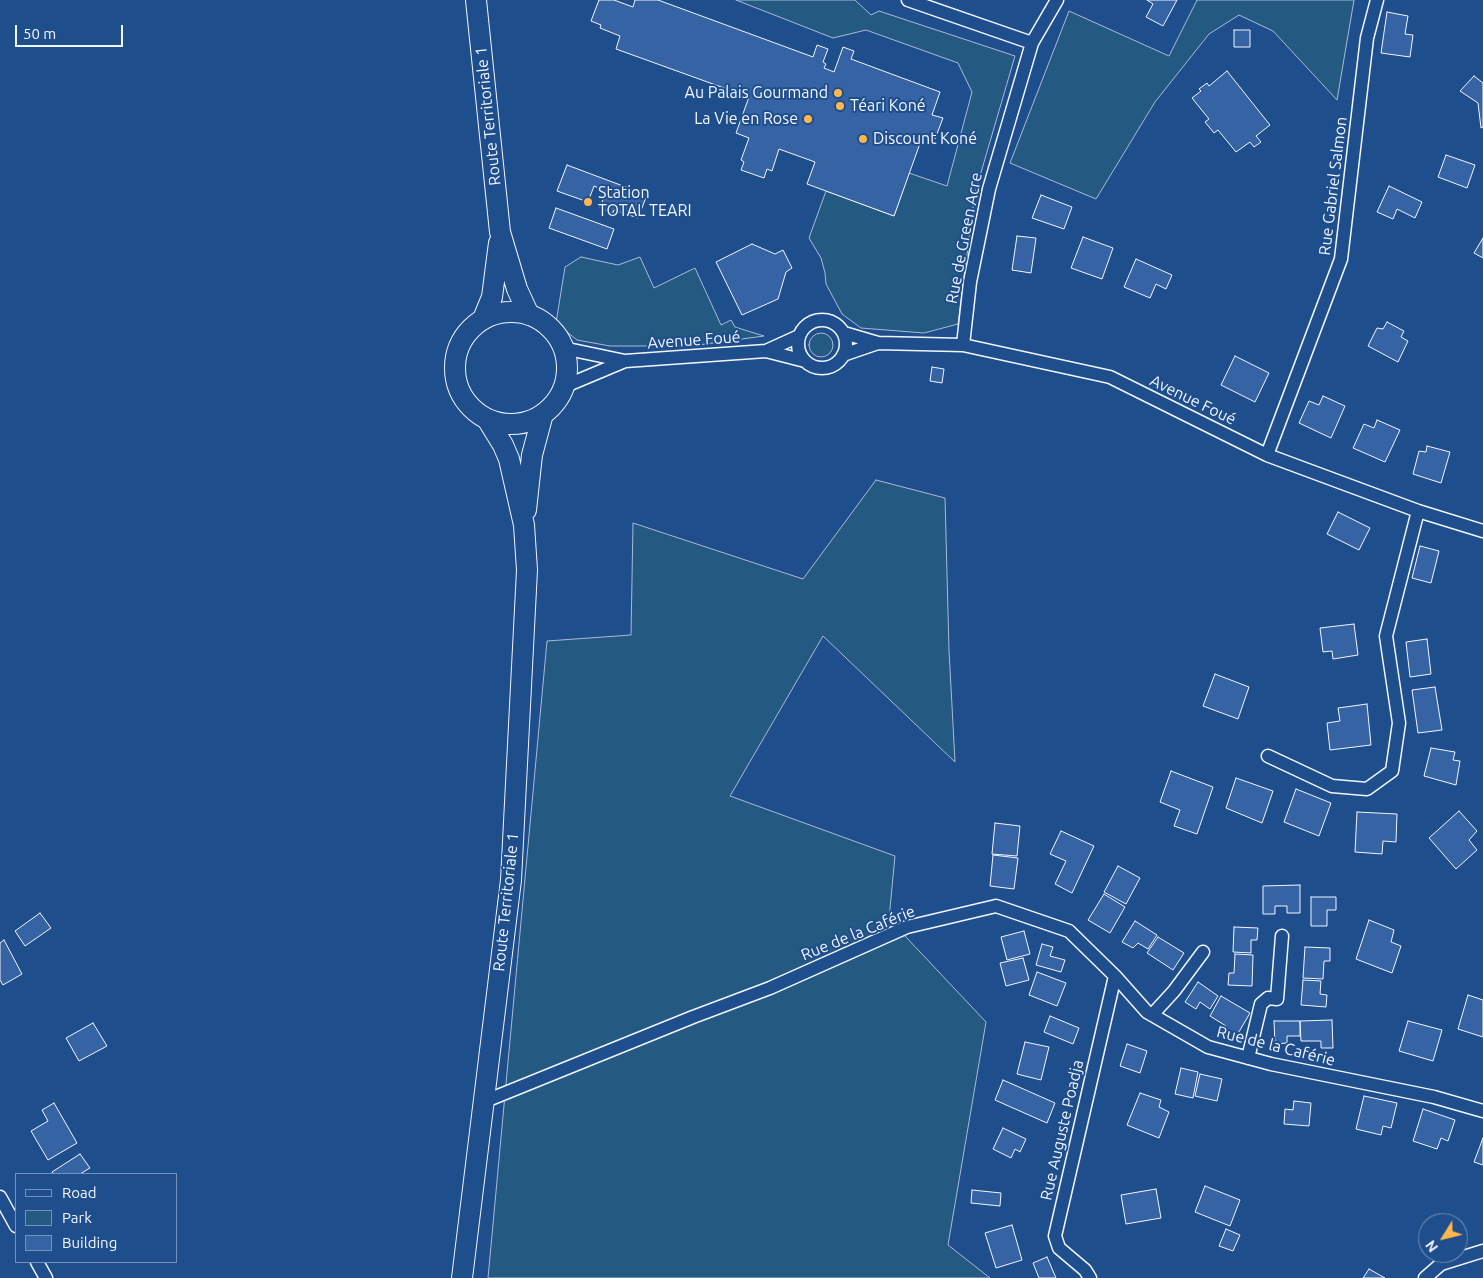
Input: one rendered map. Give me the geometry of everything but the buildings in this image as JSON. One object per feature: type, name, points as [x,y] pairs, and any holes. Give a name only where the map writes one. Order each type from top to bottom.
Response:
[{"type":"main road","name":"Route Territoriale 1","points":[[476,0],[500,232],[517,289],[529,315]]},
{"type":"main road","name":"Route Territoriale 1","points":[[483,319],[492,297],[500,232]]},
{"type":"main road","points":[[513,312],[529,315],[550,329],[563,348],[566,374],[563,388],[555,402],[543,414],[530,421],[502,424],[474,411],[464,399],[457,385],[454,370],[456,356],[467,332],[483,319],[513,312]]},
{"type":"main road","name":"Route Territoriale 1","points":[[524,525],[532,455],[543,414]]},
{"type":"main road","name":"Route Territoriale 1","points":[[462,1278],[511,880],[528,570],[524,525],[509,459],[488,419]]},
{"type":"street","points":[[908,0],[1032,43]]},
{"type":"street","name":"Rue de Green Acre","points":[[962,345],[970,282],[989,188],[1032,43],[1057,0]]},
{"type":"street","name":"Rue Gabriel Salmon","points":[[1267,455],[1341,259],[1367,38],[1377,0]]},
{"type":"street","points":[[823,319],[835,323],[844,333],[846,340],[843,355],[838,362],[826,368],[812,366],[805,361],[798,349],[799,336],[810,322],[823,319]]},
{"type":"street","name":"Avenue Foué","points":[[844,333],[878,343],[962,345],[1110,377],[1267,455],[1418,511],[1483,531]]},
{"type":"street","name":"Avenue Foué","points":[[766,351],[799,336]]},
{"type":"street","name":"Avenue Foué","points":[[843,355],[878,343]]},
{"type":"street","name":"Avenue Foué","points":[[563,348],[624,361],[766,351],[805,361]]},
{"type":"street","name":"Avenue Foué","points":[[563,388],[624,361]]},
{"type":"street","points":[[1268,756],[1332,786],[1368,789],[1392,771],[1399,723],[1386,636],[1418,511]]},
{"type":"street","name":"Rue de la Caférie","points":[[484,1102],[693,1017],[770,988],[907,927],[996,906],[1069,931],[1116,976],[1147,1012],[1208,1047],[1271,1064],[1434,1097],[1483,1111]]},
{"type":"street","points":[[1248,1058],[1261,1004],[1268,998],[1277,1000],[1282,936]]},
{"type":"street","points":[[1152,1015],[1174,991],[1203,952]]},
{"type":"street","name":"Rue Auguste Poadja","points":[[1090,1278],[1085,1270],[1059,1248],[1055,1236],[1116,976]]},
{"type":"street","points":[[0,1197],[15,1224]]},
{"type":"street","points":[[1425,1278],[1441,1264],[1483,1251]]},
{"type":"street","points":[[38,1263],[46,1278]]},
{"type":"green space","points":[[736,0],[855,0],[871,15],[879,11],[1015,56],[975,193],[958,324],[924,333],[861,328],[842,314],[826,284],[821,258],[809,238],[826,191],[894,216],[909,173],[947,186],[972,92],[958,63],[866,30],[833,38]]},
{"type":"green space","points":[[1197,0],[1354,0],[1337,100],[1273,31],[1239,15],[1209,34],[1155,102],[1096,199],[1010,163],[1069,11],[1169,56]]},
{"type":"green space","points":[[581,257],[618,265],[640,257],[654,288],[695,268],[721,325],[731,320],[735,327],[764,336],[691,346],[610,346],[577,340],[556,323],[565,267]]},
{"type":"green space","points":[[821,333],[826,334],[832,340],[832,350],[826,356],[821,357],[816,356],[810,350],[809,345],[810,340],[816,334]]},
{"type":"green space","points":[[876,480],[945,498],[949,650],[955,762],[823,636],[730,796],[895,856],[889,919],[986,1022],[948,1245],[990,1278],[488,1278],[547,641],[631,635],[633,523],[803,579]]},
{"type":"place","name":"Au Palais Gourmand","points":[[838,93]]},
{"type":"place","name":"Téari Koné","points":[[840,106]]},
{"type":"place","name":"La Vie en Rose","points":[[808,119]]},
{"type":"place","name":"Discount Koné","points":[[863,139]]},
{"type":"place","name":"Station TOTAL TEARI","points":[[588,202]]}]
